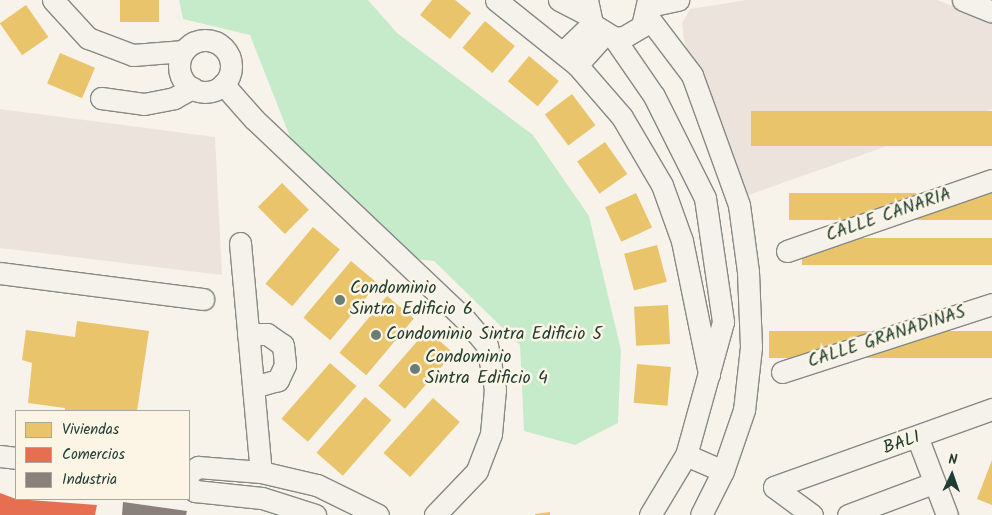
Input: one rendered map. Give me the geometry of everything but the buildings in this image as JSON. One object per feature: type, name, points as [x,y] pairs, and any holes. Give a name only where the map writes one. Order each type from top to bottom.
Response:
[{"type":"street","points":[[52,0],[88,38],[133,55],[184,51],[198,41],[222,46],[231,70],[223,84],[208,92],[192,88],[174,98],[144,104],[101,98]]},
{"type":"street","points":[[496,0],[570,58],[622,117],[662,185],[682,241],[710,380]]},
{"type":"street","points":[[560,0],[597,22],[634,33],[648,8],[678,0]]},
{"type":"street","points":[[963,0],[992,12]]},
{"type":"street","points":[[648,8],[692,75],[739,205],[751,347],[744,410],[723,471],[702,514]]},
{"type":"street","points":[[570,58],[597,22]]},
{"type":"street","points":[[597,22],[654,96],[705,198],[723,322],[710,380],[686,455],[650,515]]},
{"type":"street","points":[[184,51],[179,67],[192,88]]},
{"type":"street","points":[[223,84],[254,119],[464,318],[487,345],[494,389],[491,434],[477,471],[435,515]]},
{"type":"street","name":"CALLE CANARIA","points":[[786,252],[992,180]]},
{"type":"street","points":[[240,243],[261,472]]},
{"type":"street","points":[[0,274],[203,298]]},
{"type":"street","name":"CALLE GRANADINAS","points":[[782,372],[992,304]]},
{"type":"street","points":[[248,334],[267,334],[283,346],[284,359],[278,380],[254,387]]},
{"type":"street","name":"BALI","points":[[812,515],[774,487],[918,439],[992,409]]},
{"type":"street","points":[[918,439],[933,483],[947,515]]},
{"type":"street","points":[[686,455],[723,471]]},
{"type":"street","points":[[0,456],[15,458]]},
{"type":"street","points":[[190,471],[198,467],[261,472],[317,484],[378,515]]},
{"type":"street","points":[[848,515],[933,483]]},
{"type":"street","points":[[190,487],[195,491],[262,498],[314,515]]},
{"type":"shaded area","points":[[747,0],[937,0],[992,21],[992,109],[743,197],[684,41],[682,23],[690,9]]},
{"type":"shaded area","points":[[0,109],[215,137],[222,275],[0,248]]},
{"type":"green space","points":[[179,0],[368,0],[397,33],[533,135],[589,216],[621,350],[618,423],[575,445],[524,431],[520,345],[434,261],[406,258],[294,147],[250,35],[183,19]]},
{"type":"place","name":"Condominio Sintra Edificio 6","points":[[340,300]]},
{"type":"place","name":"Condominio Sintra Edificio 5","points":[[376,335]]},
{"type":"place","name":"Condominio Sintra Edificio 4","points":[[415,369]]}]
